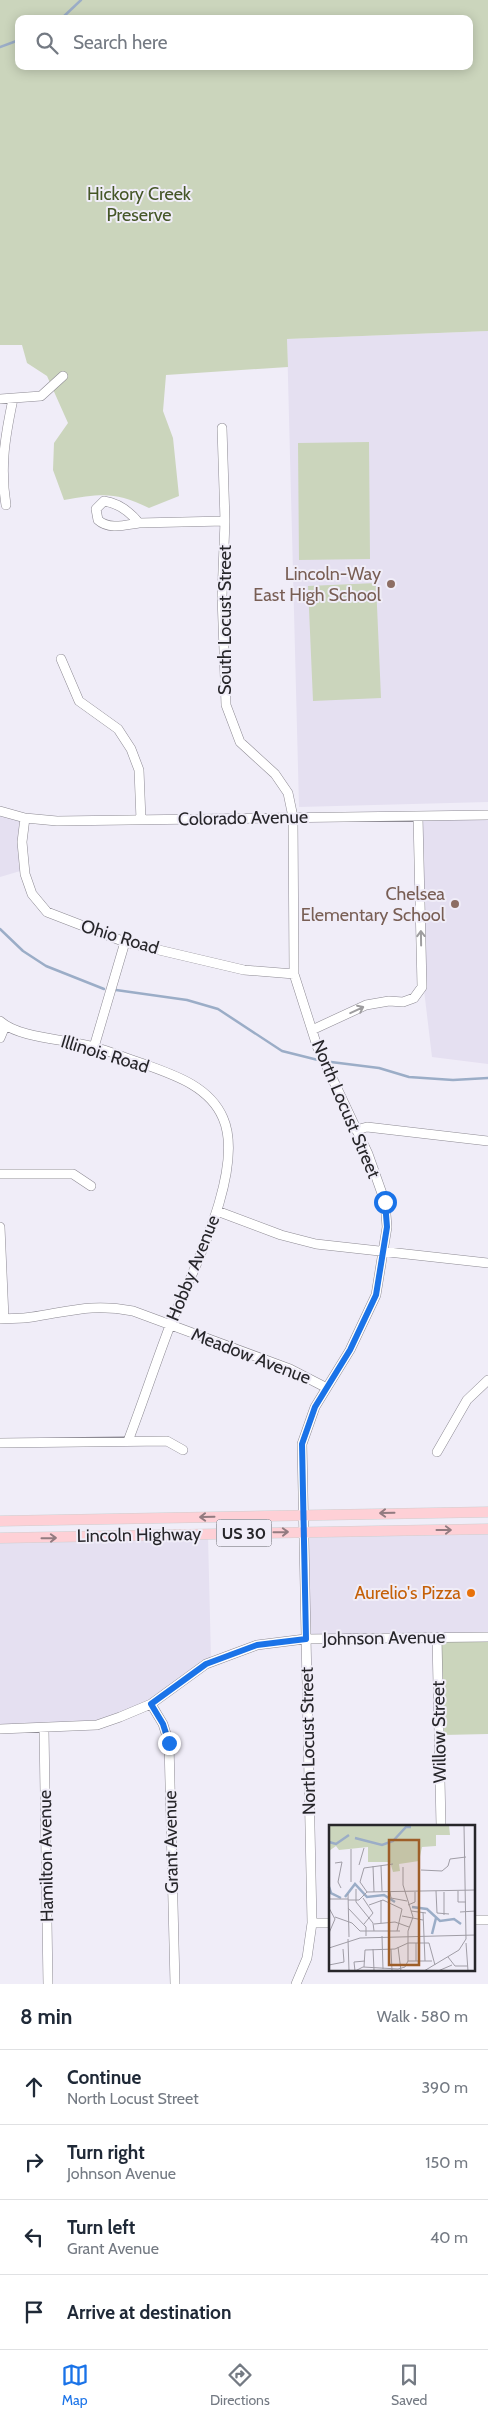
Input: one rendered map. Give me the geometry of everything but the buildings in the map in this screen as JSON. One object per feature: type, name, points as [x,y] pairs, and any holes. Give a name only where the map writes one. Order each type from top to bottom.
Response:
[{"type":"main road","name":"Lincoln Highway","points":[[0,1521],[488,1512]]},
{"type":"main road","name":"Lincoln Highway","points":[[0,1538],[303,1531],[488,1530]]},
{"type":"street","points":[[0,399],[41,396],[63,376]]},
{"type":"street","points":[[6,506],[1,483],[1,455],[13,399]]},
{"type":"street","name":"South Locust Street","points":[[222,428],[225,521],[222,596],[226,705],[240,742],[275,774],[288,793],[293,817]]},
{"type":"street","points":[[139,522],[225,521]]},
{"type":"street","points":[[61,659],[79,701],[118,729],[131,749],[139,770],[141,820]]},
{"type":"street","name":"Colorado Avenue","points":[[0,811],[25,818],[57,821],[488,815]]},
{"type":"street","name":"North Locust Street","points":[[293,817],[294,974],[317,1046],[368,1154],[385,1202],[387,1227],[378,1286],[370,1308],[350,1350],[326,1386],[309,1419],[302,1444],[312,1923],[307,1958],[296,1984]]},
{"type":"street","points":[[312,1030],[366,1005],[389,1001],[403,1002],[414,998],[422,987],[418,817]]},
{"type":"street","name":"Ohio Road","points":[[25,818],[22,842],[25,874],[32,894],[47,912],[125,942],[244,970],[294,974]]},
{"type":"street","points":[[94,1047],[125,942]]},
{"type":"street","points":[[0,1038],[3,1024]]},
{"type":"street","name":"Illinois Road","points":[[3,1024],[28,1033],[94,1047],[180,1078],[207,1095]]},
{"type":"street","name":"Hobby Avenue","points":[[128,1441],[170,1325],[217,1210],[228,1162],[227,1136],[223,1118],[207,1095]]},
{"type":"street","points":[[356,1130],[368,1127],[488,1141]]},
{"type":"street","points":[[0,1174],[73,1174],[91,1186]]},
{"type":"street","points":[[217,1210],[296,1239],[329,1246],[488,1263]]},
{"type":"street","points":[[0,1227],[2,1318]]},
{"type":"street","name":"Meadow Avenue","points":[[2,1318],[30,1318],[90,1306],[109,1306],[133,1311],[290,1370],[326,1386]]},
{"type":"street","points":[[437,1452],[467,1400],[488,1380]]},
{"type":"street","points":[[0,1443],[167,1440],[183,1450]]},
{"type":"street","name":"Johnson Avenue","points":[[0,1729],[44,1729],[98,1725],[151,1704],[206,1664],[257,1645],[306,1639],[488,1637]]},
{"type":"street","name":"Willow Street","points":[[437,1638],[441,1825]]},
{"type":"street","name":"Grant Avenue","points":[[151,1704],[163,1724],[169,1743],[175,1984]]},
{"type":"street","name":"Hamilton Avenue","points":[[44,1729],[48,1984]]},
{"type":"street","points":[[312,1923],[329,1923]]},
{"type":"shaded area","name":"Lincoln-Way East High School","points":[[488,331],[488,802],[299,807],[287,339]]},
{"type":"shaded area","points":[[0,814],[27,822],[27,869],[0,877]]},
{"type":"shaded area","name":"Chelsea Elementary School","points":[[488,817],[488,1064],[432,1057],[424,990],[420,819]]},
{"type":"shaded area","points":[[488,1531],[488,1634],[307,1637],[305,1534]]},
{"type":"shaded area","points":[[208,1536],[211,1659],[150,1702],[96,1722],[0,1726],[0,1542]]},
{"type":"green space","name":"Hickory Creek Preserve","points":[[0,0],[488,0],[488,331],[287,339],[288,367],[166,375],[163,411],[173,438],[179,496],[149,508],[126,499],[107,495],[64,500],[53,470],[54,443],[68,423],[47,376],[27,363],[22,345],[0,345]]},
{"type":"green space","points":[[369,442],[370,559],[299,560],[298,443]]},
{"type":"green space","points":[[376,583],[381,698],[313,701],[308,586]]},
{"type":"green space","points":[[488,1639],[488,1734],[443,1735],[441,1640]]},
{"type":"waterway","points":[[65,15],[81,0]]},
{"type":"waterway","points":[[0,47],[15,41]]},
{"type":"waterway","points":[[0,929],[23,951],[46,966],[104,989]]},
{"type":"waterway","points":[[116,990],[187,1000],[218,1009],[282,1051],[318,1060]]},
{"type":"waterway","points":[[331,1062],[379,1068],[409,1077],[453,1080],[488,1078]]},
{"type":"place","name":"Lincoln-Way East High School","points":[[391,584]]},
{"type":"place","name":"Chelsea Elementary School","points":[[455,904]]},
{"type":"place","name":"Aurelio's Pizza","points":[[471,1593]]},
{"type":"route","points":[[169,1743],[163,1724],[151,1704],[206,1664],[257,1645],[306,1639],[302,1444],[309,1419],[326,1386],[350,1350],[376,1295],[383,1264],[387,1227],[385,1202]]}]
